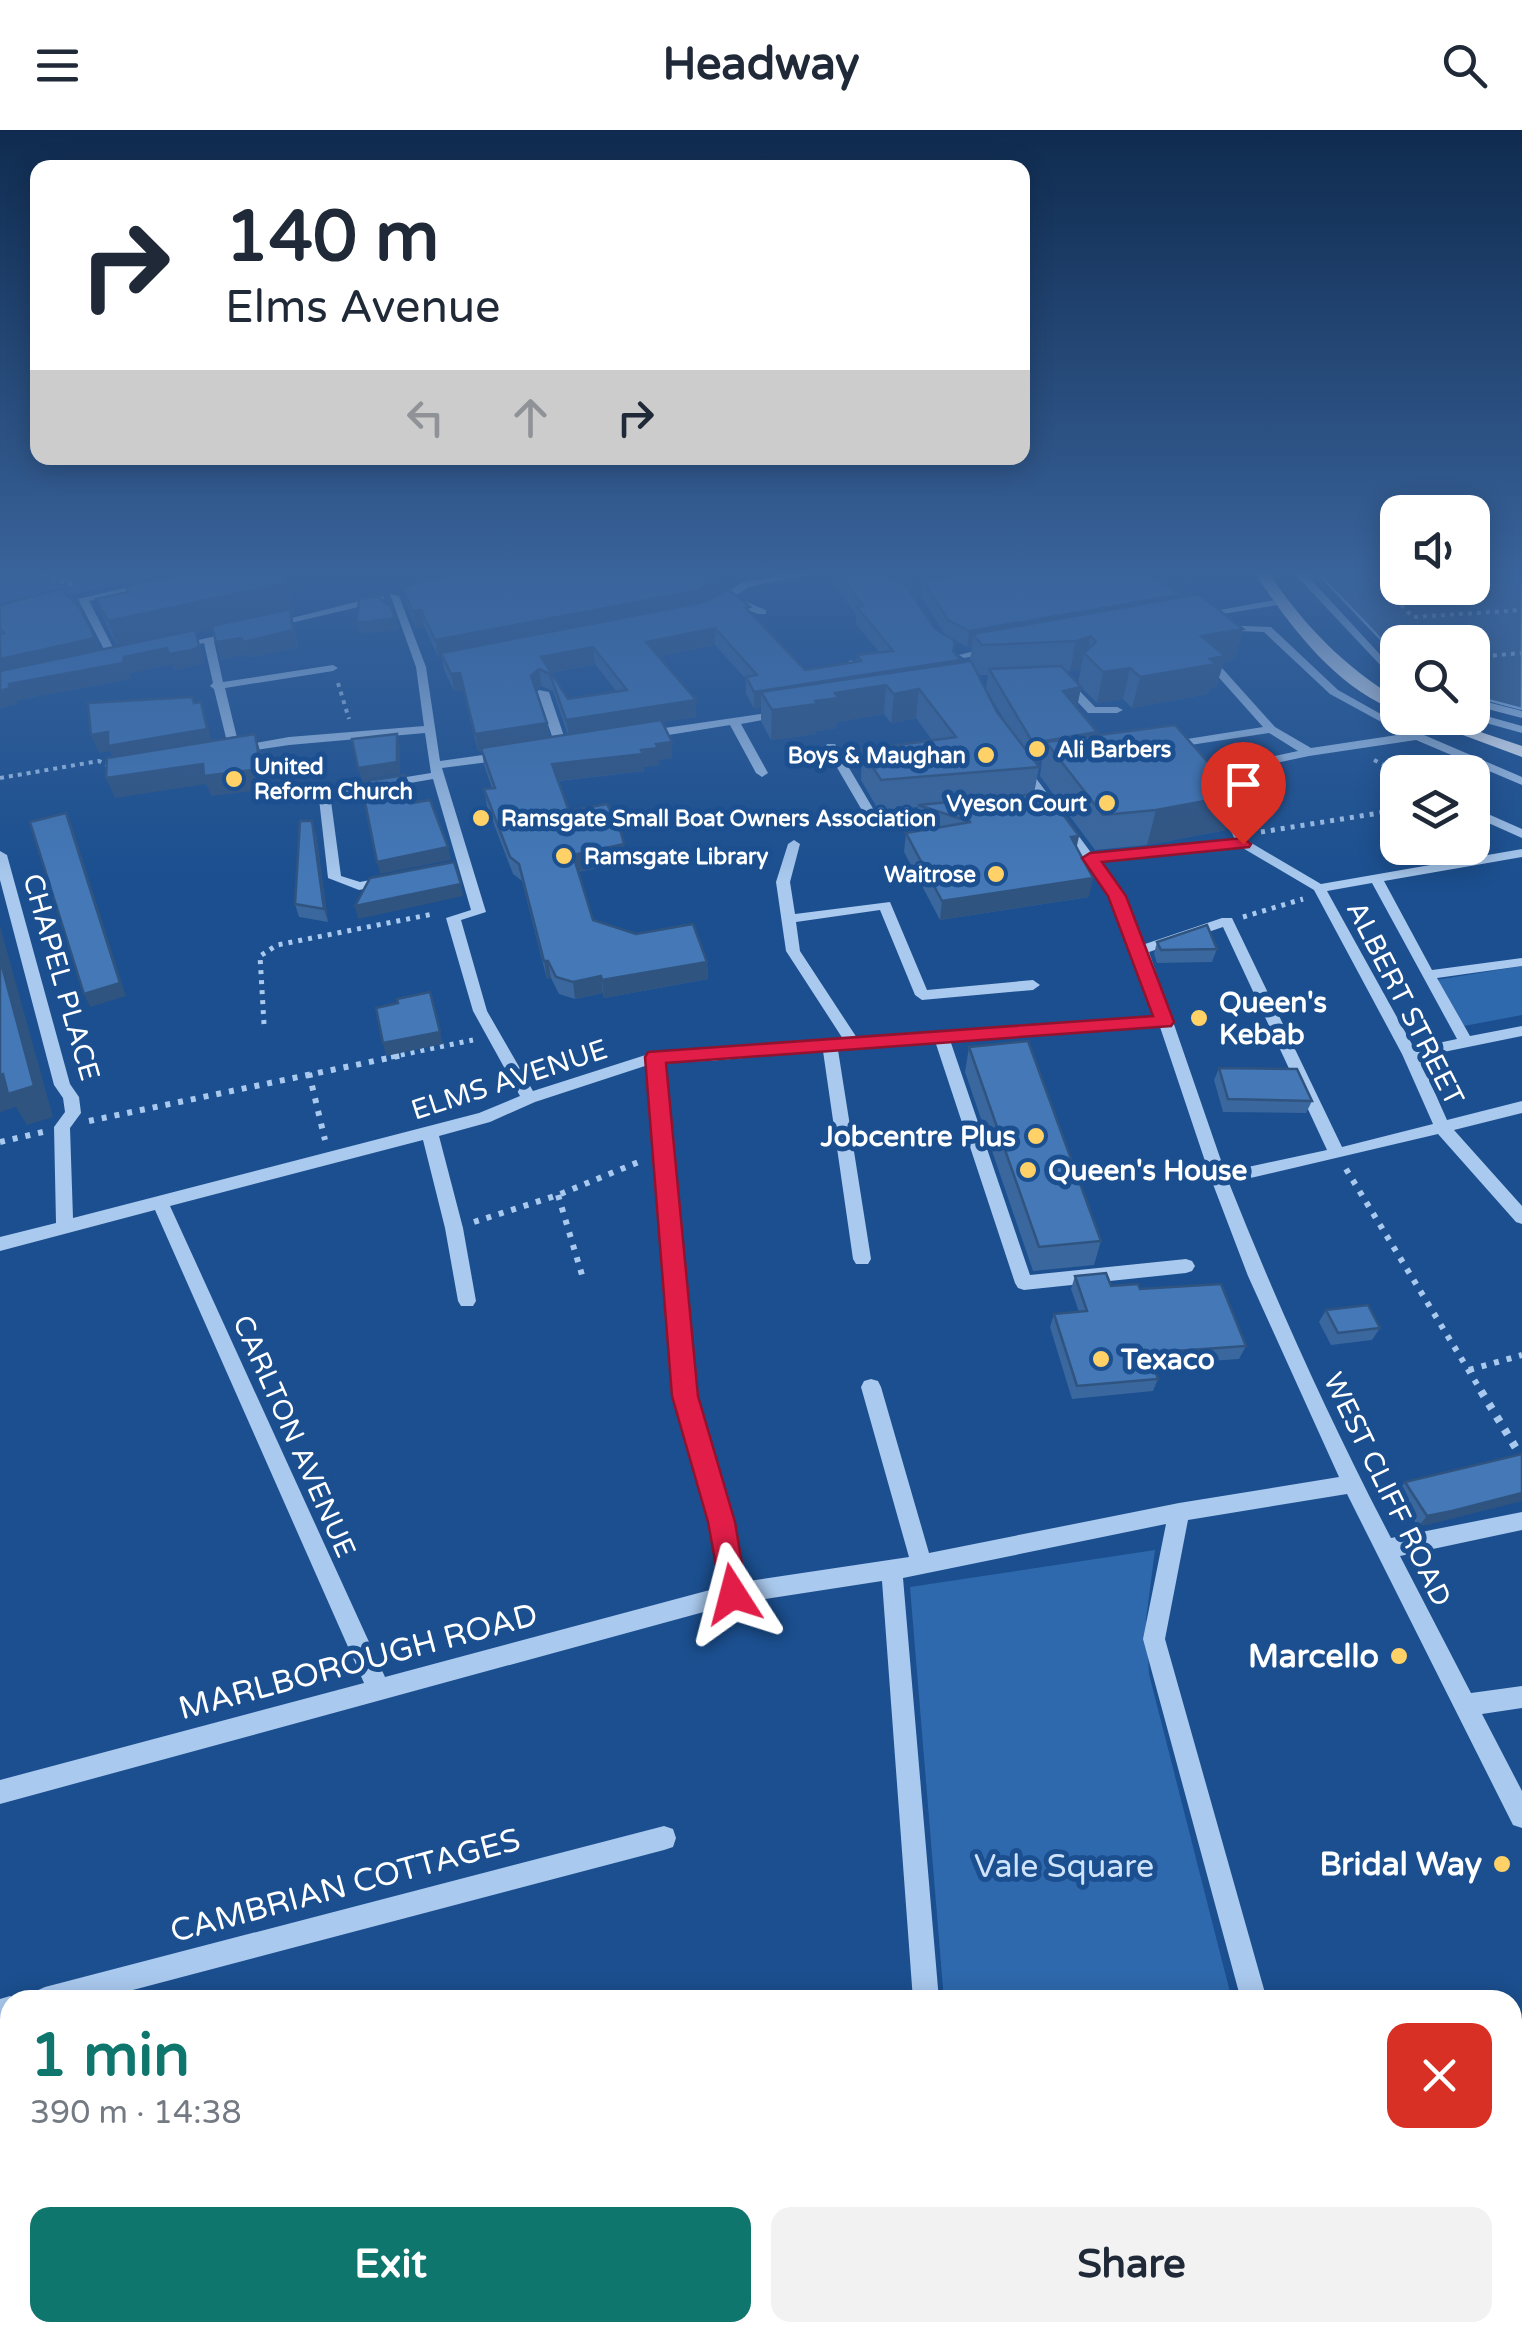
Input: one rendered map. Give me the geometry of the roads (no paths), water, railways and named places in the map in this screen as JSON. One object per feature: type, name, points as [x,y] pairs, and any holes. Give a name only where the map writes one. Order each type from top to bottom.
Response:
[{"type":"main road","points":[[1350,675],[1380,695]]},
{"type":"main road","points":[[1474,735],[1522,752]]},
{"type":"street","points":[[214,675],[234,751]]},
{"type":"street","points":[[216,686],[257,683],[286,675]]},
{"type":"street","points":[[302,675],[309,682]]},
{"type":"street","points":[[423,675],[437,770],[478,912],[453,918],[480,1010],[529,1098]]},
{"type":"street","points":[[1223,675],[1271,729],[1309,752]]},
{"type":"street","points":[[1316,675],[1334,692],[1380,717]]},
{"type":"street","points":[[1044,678],[1081,676]]},
{"type":"street","points":[[1061,678],[1092,711],[1117,710]]},
{"type":"street","points":[[543,692],[562,748]]},
{"type":"street","points":[[1490,707],[1522,716]]},
{"type":"street","points":[[636,736],[797,712]]},
{"type":"street","points":[[1490,720],[1522,730]]},
{"type":"street","points":[[734,722],[762,773]]},
{"type":"street","points":[[215,754],[290,741],[428,729]]},
{"type":"street","points":[[1158,748],[1271,729]]},
{"type":"street","points":[[1090,858],[1242,839],[1212,773],[1309,752],[1416,736],[1522,781]]},
{"type":"street","points":[[544,750],[580,745]]},
{"type":"street","points":[[831,747],[874,821],[946,814]]},
{"type":"street","points":[[412,876],[359,886],[335,878],[325,799],[338,792],[526,753]]},
{"type":"street","name":"WEST CLIFF ROAD","points":[[1014,755],[1117,896],[1258,1276],[1352,1484],[1522,1816]]},
{"type":"street","points":[[1025,771],[1044,768]]},
{"type":"street","points":[[1032,805],[1049,802]]},
{"type":"street","points":[[1490,819],[1522,834]]},
{"type":"street","name":"ALBERT STREET","points":[[1242,839],[1320,891],[1410,1054],[1443,1129],[1522,1217]]},
{"type":"street","points":[[794,844],[783,882],[793,951],[854,1043]]},
{"type":"street","points":[[1320,891],[1522,853]]},
{"type":"street","name":"CHAPEL PLACE","points":[[0,855],[62,1086],[71,1096],[73,1113],[62,1128],[66,1229]]},
{"type":"street","points":[[447,868],[464,865]]},
{"type":"street","points":[[1376,878],[1466,1042]]},
{"type":"street","points":[[788,919],[885,905],[922,995],[1033,985]]},
{"type":"street","points":[[1140,950],[1228,921],[1338,1154]]},
{"type":"street","points":[[1428,975],[1522,962]]},
{"type":"street","name":"ELMS AVENUE","points":[[0,1244],[484,1118],[529,1098],[655,1057],[1164,1022]]},
{"type":"street","points":[[1410,1054],[1522,1031]]},
{"type":"street","points":[[941,1035],[1024,1282],[1186,1266]]},
{"type":"street","points":[[830,1045],[862,1259]]},
{"type":"street","points":[[655,1057],[685,1396],[722,1522],[733,1594],[892,1570],[1179,1512],[1352,1484]]},
{"type":"street","points":[[1220,1179],[1443,1129],[1522,1107]]},
{"type":"street","points":[[430,1133],[454,1228],[467,1301]]},
{"type":"street","name":"CARLTON AVENUE","points":[[161,1204],[379,1690]]},
{"type":"street","points":[[871,1388],[922,1564]]},
{"type":"street","points":[[1179,1512],[1154,1639],[1251,1990]]},
{"type":"street","points":[[1386,1549],[1522,1521]]},
{"type":"street","points":[[892,1570],[925,1990]]},
{"type":"street","name":"MARLBOROUGH ROAD","points":[[0,1792],[733,1594]]},
{"type":"street","points":[[1464,1705],[1522,1697]]},
{"type":"street","name":"CAMBRIAN COTTAGES","points":[[82,1990],[664,1838]]},
{"type":"place","name":"Ali Barbers","points":[[1037,749]]},
{"type":"place","name":"Boys & Maughan","points":[[986,755]]},
{"type":"place","name":"United Reform Church","points":[[234,779]]},
{"type":"place","name":"Vyeson Court","points":[[1107,803]]},
{"type":"place","name":"Ramsgate Small Boat Owners Association","points":[[481,818]]},
{"type":"place","name":"Ramsgate Library","points":[[564,856]]},
{"type":"place","name":"Waitrose","points":[[996,874]]},
{"type":"place","name":"Queen's Kebab","points":[[1199,1018]]},
{"type":"place","name":"Jobcentre Plus","points":[[1036,1136]]},
{"type":"place","name":"Queen's House","points":[[1028,1170]]},
{"type":"place","name":"Texaco","points":[[1101,1359]]},
{"type":"place","name":"Marcello","points":[[1399,1656]]},
{"type":"place","name":"Bridal Way","points":[[1502,1864]]},
{"type":"park label","name":"Vale Square","points":[[1064,1866]]}]
